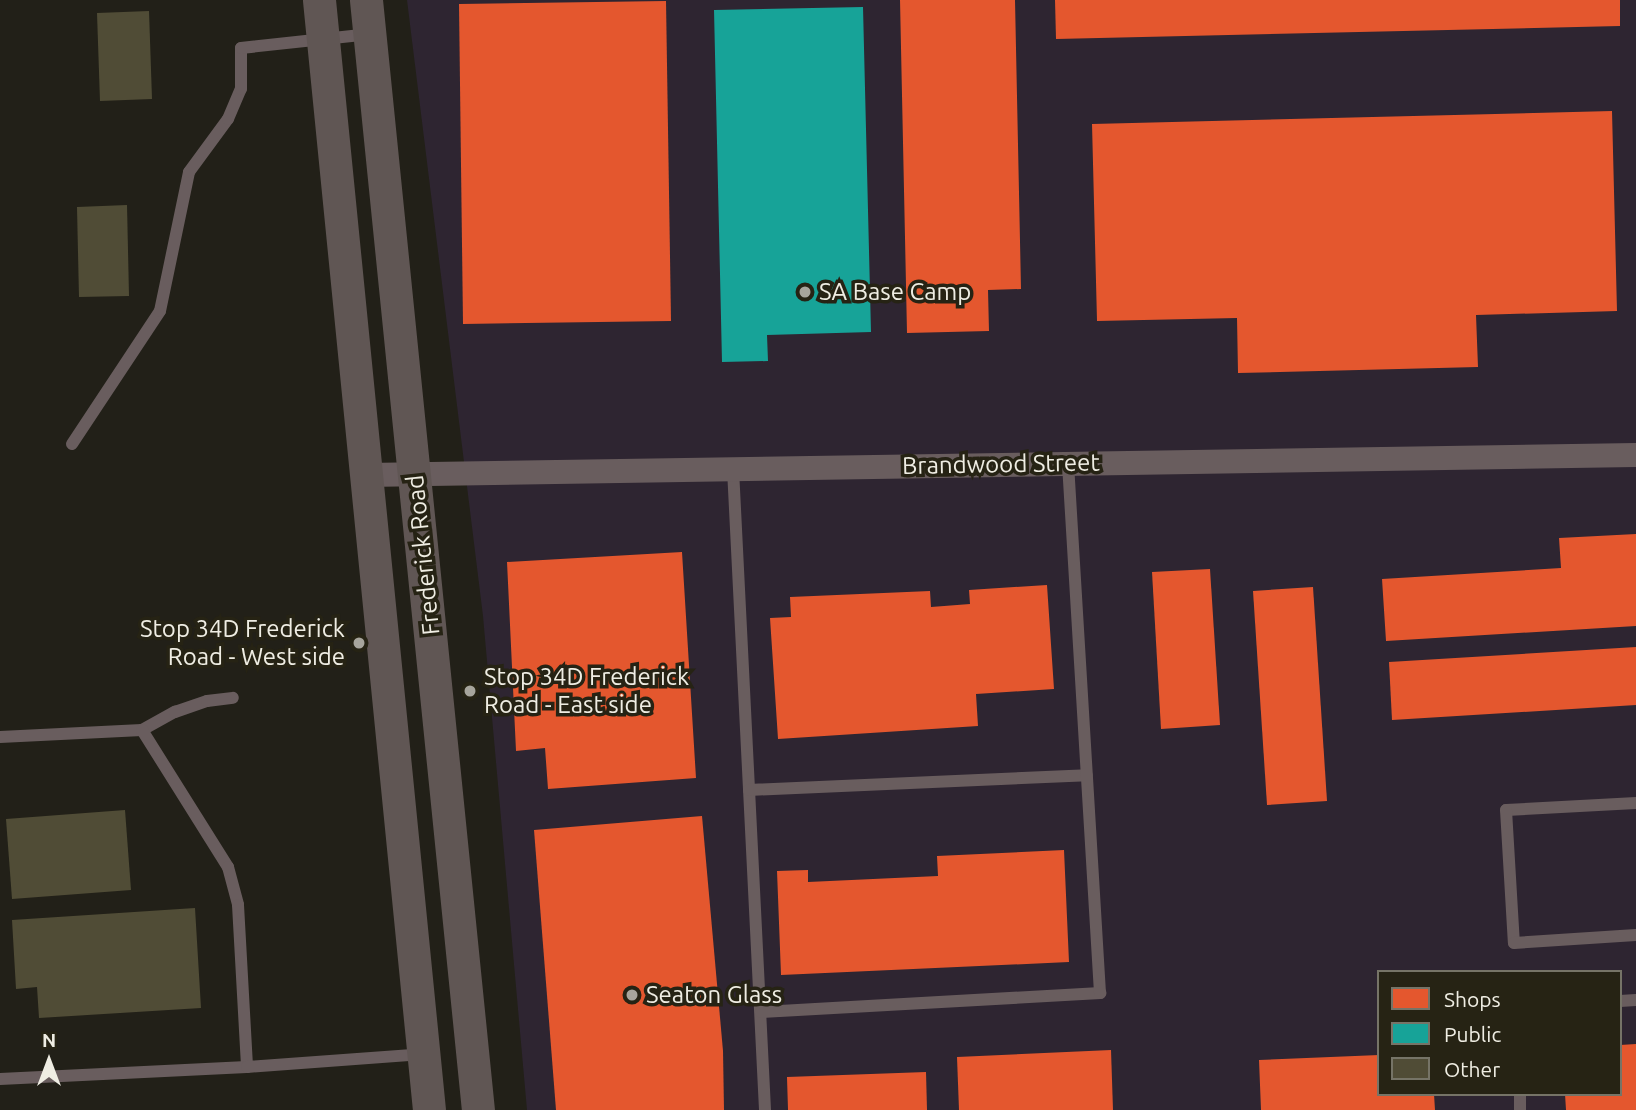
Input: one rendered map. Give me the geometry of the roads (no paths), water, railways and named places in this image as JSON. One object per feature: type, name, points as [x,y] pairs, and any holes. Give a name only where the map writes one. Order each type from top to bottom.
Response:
[{"type":"main road","name":"Frederick Road","points":[[319,0],[429,1110]]},
{"type":"main road","name":"Frederick Road","points":[[366,0],[478,1110]]},
{"type":"street","name":"Brandwood Street","points":[[366,475],[1636,455]]},
{"type":"lane","points":[[72,444],[160,312],[189,172],[228,119],[241,89],[241,48],[370,34]]},
{"type":"lane","points":[[761,1012],[1100,993],[1068,463]]},
{"type":"lane","points":[[733,469],[765,1110]]},
{"type":"lane","points":[[0,737],[142,730],[207,701],[233,698]]},
{"type":"lane","points":[[142,730],[228,867],[238,905],[247,1067]]},
{"type":"lane","points":[[750,790],[1087,775]]},
{"type":"lane","points":[[1636,803],[1506,810],[1514,943],[1636,935]]},
{"type":"lane","points":[[0,1079],[247,1067],[424,1054]]},
{"type":"place","name":"SA Base Camp","points":[[805,292]]},
{"type":"place","name":"Stop 34D Frederick Road - West side","points":[[359,643]]},
{"type":"place","name":"Stop 34D Frederick Road - East side","points":[[470,691]]},
{"type":"place","name":"Seaton Glass","points":[[632,995]]}]
